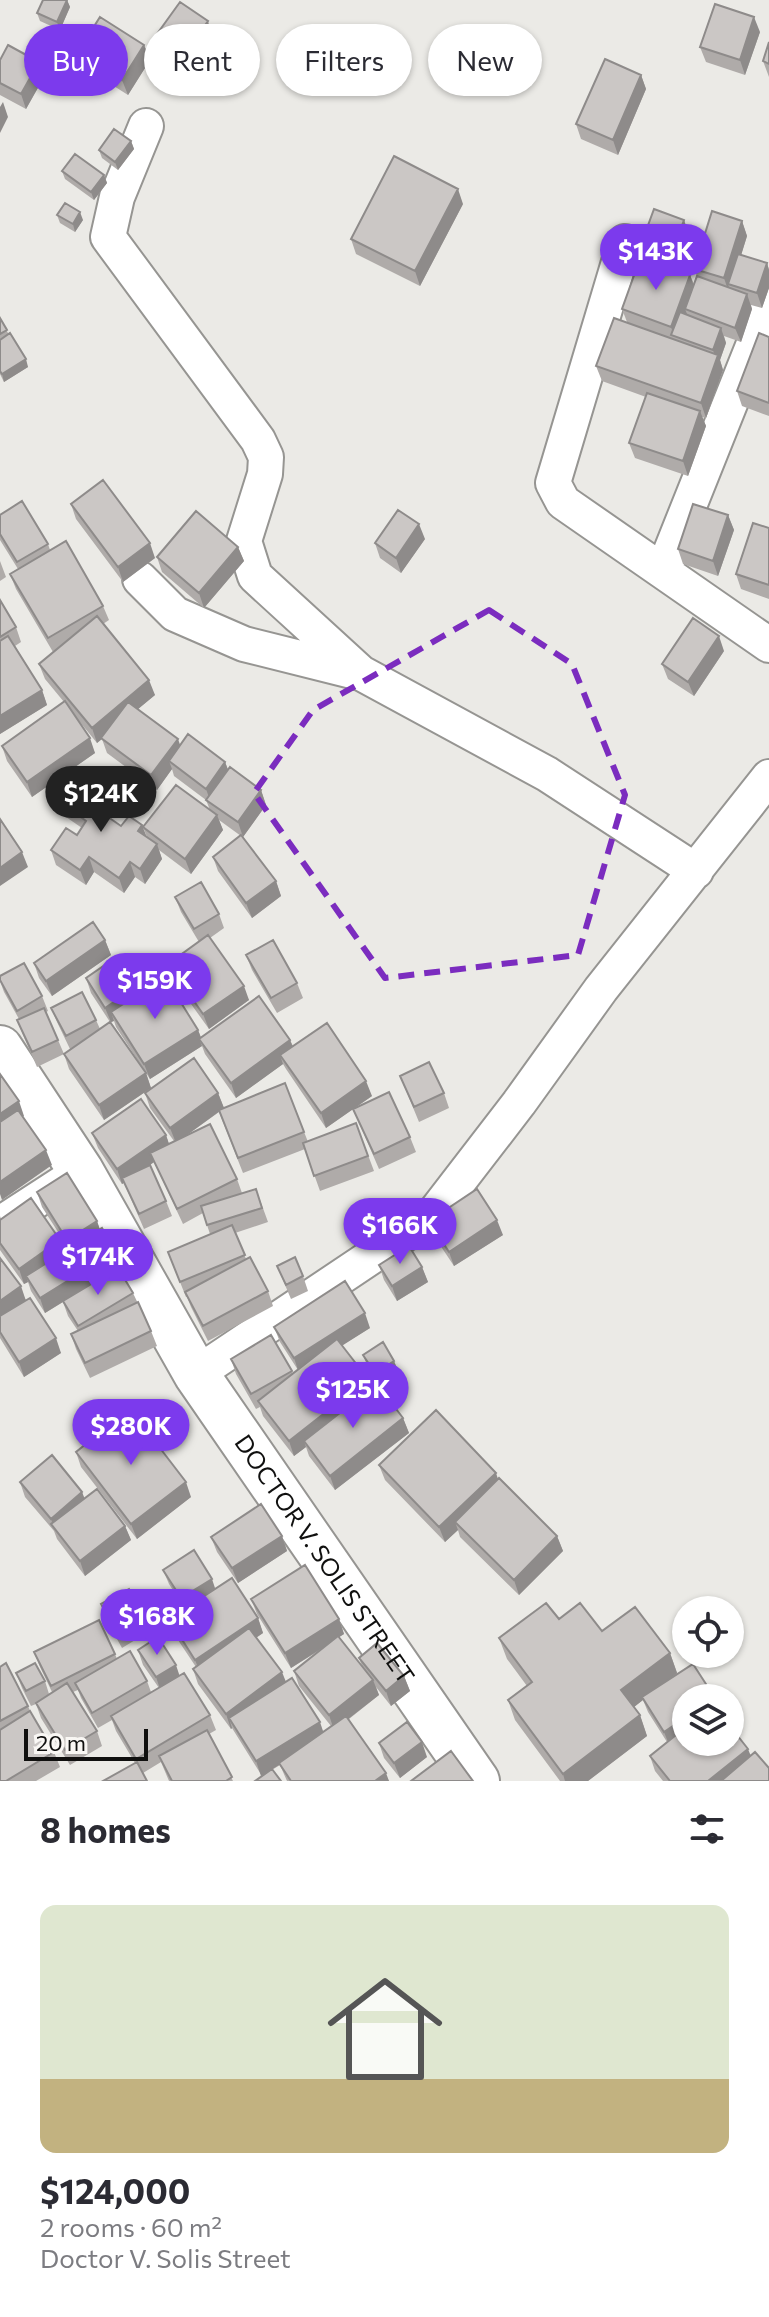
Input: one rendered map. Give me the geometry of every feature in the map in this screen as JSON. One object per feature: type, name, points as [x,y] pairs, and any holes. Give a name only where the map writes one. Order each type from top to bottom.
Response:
[{"type":"street","points":[[146,126],[117,197],[108,237],[258,440],[266,457],[265,474],[244,541],[255,576],[361,673],[547,774],[696,871]]},
{"type":"street","points":[[625,242],[553,483],[563,502],[769,645]]},
{"type":"street","points":[[663,571],[769,306]]},
{"type":"street","points":[[140,579],[175,614],[244,644],[361,673]]},
{"type":"street","points":[[196,1374],[432,1216],[601,989],[769,777]]},
{"type":"street","name":"DOCTOR V. SOLIS STREET","points":[[0,1048],[81,1171],[196,1374],[455,1769]]},
{"type":"street","points":[[0,1224],[81,1171]]},
{"type":"highlighted area","points":[[489,610],[572,664],[625,795],[578,955],[385,978],[254,793],[313,710]]},
{"type":"building","points":[[43,0],[67,0],[57,22],[37,13]]},
{"type":"building","points":[[180,2],[208,21],[206,24],[164,24]]},
{"type":"building","points":[[715,4],[754,17],[740,60],[700,47]]},
{"type":"building","points":[[100,17],[111,24],[96,24]]},
{"type":"building","points":[[128,35],[144,45],[128,70]]},
{"type":"building","points":[[769,42],[769,64],[763,61]]},
{"type":"building","points":[[8,45],[24,54],[24,89],[21,94],[0,83],[0,60]]},
{"type":"building","points":[[605,59],[641,75],[613,140],[576,124]]},
{"type":"building","points":[[114,129],[131,141],[115,162],[99,150]]},
{"type":"building","points":[[75,154],[104,175],[91,192],[62,171]]},
{"type":"building","points":[[394,156],[458,189],[415,271],[351,239]]},
{"type":"building","points":[[65,203],[80,212],[73,224],[57,215]]},
{"type":"building","points":[[654,209],[684,220],[669,261],[639,250]]},
{"type":"building","points":[[712,211],[742,221],[724,278],[694,269]]},
{"type":"building","points":[[738,254],[767,263],[757,293],[728,284]]},
{"type":"building","points":[[641,256],[690,275],[671,327],[622,309]]},
{"type":"building","points":[[697,276],[747,294],[735,328],[685,309]]},
{"type":"building","points":[[680,312],[721,328],[713,350],[671,335]]},
{"type":"building","points":[[0,318],[7,330],[0,334]]},
{"type":"building","points":[[614,318],[718,355],[701,403],[596,366]]},
{"type":"building","points":[[10,333],[26,359],[2,374],[0,340]]},
{"type":"building","points":[[759,333],[769,337],[769,403],[737,391]]},
{"type":"building","points":[[647,393],[700,411],[683,461],[629,443]]},
{"type":"building","points":[[103,480],[150,543],[118,567],[71,504]]},
{"type":"building","points":[[22,501],[48,544],[17,562],[0,534],[0,515]]},
{"type":"building","points":[[693,504],[728,515],[713,561],[678,549]]},
{"type":"building","points":[[398,510],[419,524],[396,558],[375,543]]},
{"type":"building","points":[[196,511],[238,547],[199,593],[157,557]]},
{"type":"building","points":[[753,523],[769,528],[769,585],[736,574]]},
{"type":"building","points":[[66,541],[103,606],[48,638],[10,574]]},
{"type":"building","points":[[0,600],[16,627],[0,637]]},
{"type":"building","points":[[97,616],[149,680],[92,728],[39,664]]},
{"type":"building","points":[[693,618],[719,636],[688,682],[662,664]]},
{"type":"building","points":[[8,636],[42,690],[0,716],[0,641]]},
{"type":"building","points":[[65,701],[90,738],[27,782],[2,746]]},
{"type":"building","points":[[128,702],[178,739],[151,775],[101,738]]},
{"type":"building","points":[[188,734],[225,762],[206,789],[169,761]]},
{"type":"building","points":[[230,767],[261,790],[238,822],[206,800]]},
{"type":"building","points":[[79,775],[108,795],[98,810],[121,826],[129,816],[142,825],[138,831],[157,844],[140,869],[130,862],[119,878],[89,857],[80,870],[51,850],[66,828],[77,835],[86,821],[61,802]]},
{"type":"building","points":[[176,785],[217,815],[185,859],[143,827]]},
{"type":"building","points":[[0,819],[22,852],[0,868]]},
{"type":"building","points":[[241,835],[276,881],[246,903],[213,857]]},
{"type":"building","points":[[201,882],[219,914],[194,929],[175,897]]},
{"type":"building","points":[[93,922],[105,940],[46,981],[34,963]]},
{"type":"building","points":[[208,935],[244,986],[203,1014],[168,964]]},
{"type":"building","points":[[273,940],[297,983],[271,998],[246,955]]},
{"type":"building","points":[[115,958],[134,988],[105,1008],[86,978]]},
{"type":"building","points":[[24,963],[42,996],[17,1011],[0,976]]},
{"type":"building","points":[[165,977],[198,1030],[144,1064],[111,1012]]},
{"type":"building","points":[[82,992],[96,1020],[66,1036],[51,1008]]},
{"type":"building","points":[[259,996],[290,1040],[231,1083],[199,1039]]},
{"type":"building","points":[[44,1008],[58,1040],[32,1052],[17,1020]]},
{"type":"building","points":[[110,1022],[146,1073],[99,1105],[64,1054]]},
{"type":"building","points":[[327,1023],[366,1081],[321,1113],[280,1055]]},
{"type":"building","points":[[194,1058],[218,1093],[170,1128],[145,1093]]},
{"type":"building","points":[[429,1062],[444,1093],[414,1107],[400,1076]]},
{"type":"building","points":[[0,1074],[19,1101],[0,1114]]},
{"type":"building","points":[[285,1083],[304,1132],[238,1158],[219,1110]]},
{"type":"building","points":[[389,1092],[410,1137],[374,1154],[353,1109]]},
{"type":"building","points":[[141,1099],[166,1135],[117,1169],[92,1133]]},
{"type":"building","points":[[18,1110],[46,1150],[0,1182],[0,1122]]},
{"type":"building","points":[[356,1123],[368,1156],[314,1176],[303,1143]]},
{"type":"building","points":[[210,1124],[237,1179],[177,1209],[150,1153]]},
{"type":"building","points":[[150,1165],[166,1201],[139,1214],[122,1178]]},
{"type":"building","points":[[67,1173],[97,1221],[67,1240],[37,1192]]},
{"type":"building","points":[[256,1189],[262,1208],[207,1225],[201,1206]]},
{"type":"building","points":[[477,1189],[497,1220],[449,1252],[429,1221]]},
{"type":"building","points":[[31,1198],[60,1240],[19,1269],[0,1243],[0,1220]]},
{"type":"building","points":[[232,1225],[245,1255],[180,1282],[168,1252]]},
{"type":"building","points":[[102,1228],[116,1251],[40,1298],[26,1276]]},
{"type":"building","points":[[409,1246],[422,1267],[392,1286],[379,1265]]},
{"type":"building","points":[[250,1257],[268,1291],[203,1326],[185,1292]]},
{"type":"building","points":[[295,1257],[303,1276],[286,1285],[277,1266]]},
{"type":"building","points":[[0,1258],[21,1286],[0,1301]]},
{"type":"building","points":[[118,1268],[133,1293],[78,1326],[63,1301]]},
{"type":"building","points":[[345,1281],[365,1313],[294,1358],[274,1327]]},
{"type":"building","points":[[30,1298],[56,1338],[19,1362],[0,1332],[0,1316]]},
{"type":"building","points":[[138,1302],[151,1331],[85,1363],[71,1334]]},
{"type":"building","points":[[271,1335],[292,1371],[251,1394],[231,1359]]},
{"type":"building","points":[[337,1339],[368,1379],[289,1441],[258,1401]]},
{"type":"building","points":[[383,1342],[394,1361],[375,1373],[363,1355]]},
{"type":"building","points":[[377,1384],[403,1418],[330,1476],[304,1441]]},
{"type":"building","points":[[130,1409],[186,1482],[131,1524],[76,1452]]},
{"type":"building","points":[[436,1410],[496,1473],[439,1527],[379,1465]]},
{"type":"building","points":[[52,1455],[82,1492],[51,1519],[20,1482]]},
{"type":"building","points":[[499,1478],[557,1536],[514,1580],[455,1522]]},
{"type":"building","points":[[97,1489],[125,1526],[80,1561],[51,1524]]},
{"type":"building","points":[[261,1504],[282,1536],[232,1568],[211,1537]]},
{"type":"building","points":[[194,1550],[212,1579],[181,1598],[163,1570]]},
{"type":"building","points":[[305,1565],[339,1619],[285,1653],[251,1599]]},
{"type":"building","points":[[232,1578],[258,1618],[195,1660],[169,1619]]},
{"type":"building","points":[[129,1589],[145,1616],[117,1633],[101,1604]]},
{"type":"building","points":[[546,1603],[559,1619],[580,1603],[602,1631],[635,1607],[670,1653],[621,1690],[640,1715],[563,1774],[508,1700],[532,1682],[499,1638]]},
{"type":"building","points":[[99,1620],[115,1654],[51,1686],[34,1652]]},
{"type":"building","points":[[249,1628],[282,1672],[226,1714],[193,1669]]},
{"type":"building","points":[[338,1636],[373,1680],[329,1715],[294,1671]]},
{"type":"building","points":[[158,1637],[176,1665],[156,1677],[138,1650]]},
{"type":"building","points":[[377,1643],[404,1676],[386,1691],[359,1658]]},
{"type":"building","points":[[130,1651],[147,1681],[92,1713],[75,1683]]},
{"type":"building","points":[[6,1663],[28,1706],[0,1721],[0,1667]]},
{"type":"building","points":[[35,1663],[45,1681],[26,1691],[16,1673]]},
{"type":"building","points":[[687,1668],[696,1668],[706,1684],[672,1684],[672,1727],[664,1732],[642,1697]]},
{"type":"building","points":[[184,1673],[210,1715],[136,1759],[111,1716]]},
{"type":"building","points":[[292,1678],[320,1722],[256,1761],[229,1718]]},
{"type":"building","points":[[67,1683],[97,1731],[65,1750],[36,1703]]},
{"type":"building","points":[[30,1711],[54,1752],[6,1781],[0,1781],[0,1730]]},
{"type":"building","points":[[346,1716],[386,1773],[375,1781],[291,1781],[279,1763]]},
{"type":"building","points":[[407,1722],[422,1742],[394,1763],[379,1743]]},
{"type":"building","points":[[207,1730],[232,1777],[226,1781],[172,1781],[159,1756]]},
{"type":"building","points":[[672,1738],[672,1756],[739,1756],[708,1781],[670,1781],[650,1756]]},
{"type":"building","points":[[451,1751],[473,1781],[411,1781]]},
{"type":"building","points":[[755,1752],[769,1768],[769,1781],[721,1781]]},
{"type":"building","points":[[137,1762],[147,1781],[103,1781]]},
{"type":"building","points":[[272,1769],[281,1781],[255,1781]]}]
